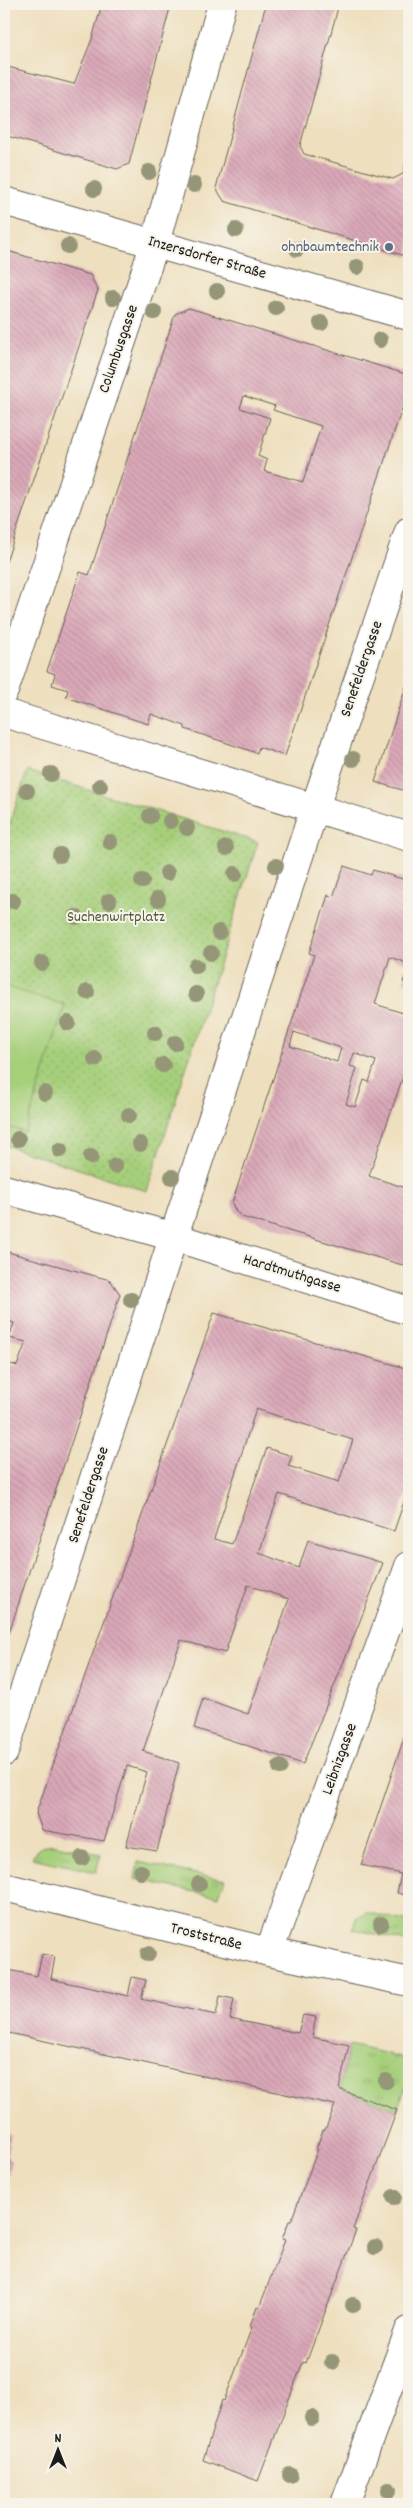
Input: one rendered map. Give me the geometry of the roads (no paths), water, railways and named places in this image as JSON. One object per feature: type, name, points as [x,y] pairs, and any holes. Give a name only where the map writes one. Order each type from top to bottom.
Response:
[{"type":"street","name":"Columbusgasse","points":[[4,691],[155,243],[222,4]]},
{"type":"street","name":"Inzersdorfer Straße","points":[[4,201],[409,316]]},
{"type":"street","name":"Senefeldergasse","points":[[315,807],[409,531]]},
{"type":"street","points":[[4,713],[409,837]]},
{"type":"street","points":[[4,1189],[174,1237],[315,807]]},
{"type":"street","name":"Senefeldergasse","points":[[4,1752],[174,1237]]},
{"type":"street","name":"Hardtmuthgasse","points":[[174,1237],[409,1311]]},
{"type":"street","name":"Leibnizgasse","points":[[269,1952],[409,1566]]},
{"type":"street","name":"Troststraße","points":[[4,1886],[269,1952],[409,1982]]},
{"type":"street","points":[[345,2504],[409,2334]]},
{"type":"place","name":"ohnbaumtechnik","points":[[389,247]]},
{"type":"park label","name":"Suchenwirtplatz","points":[[116,917]]}]
